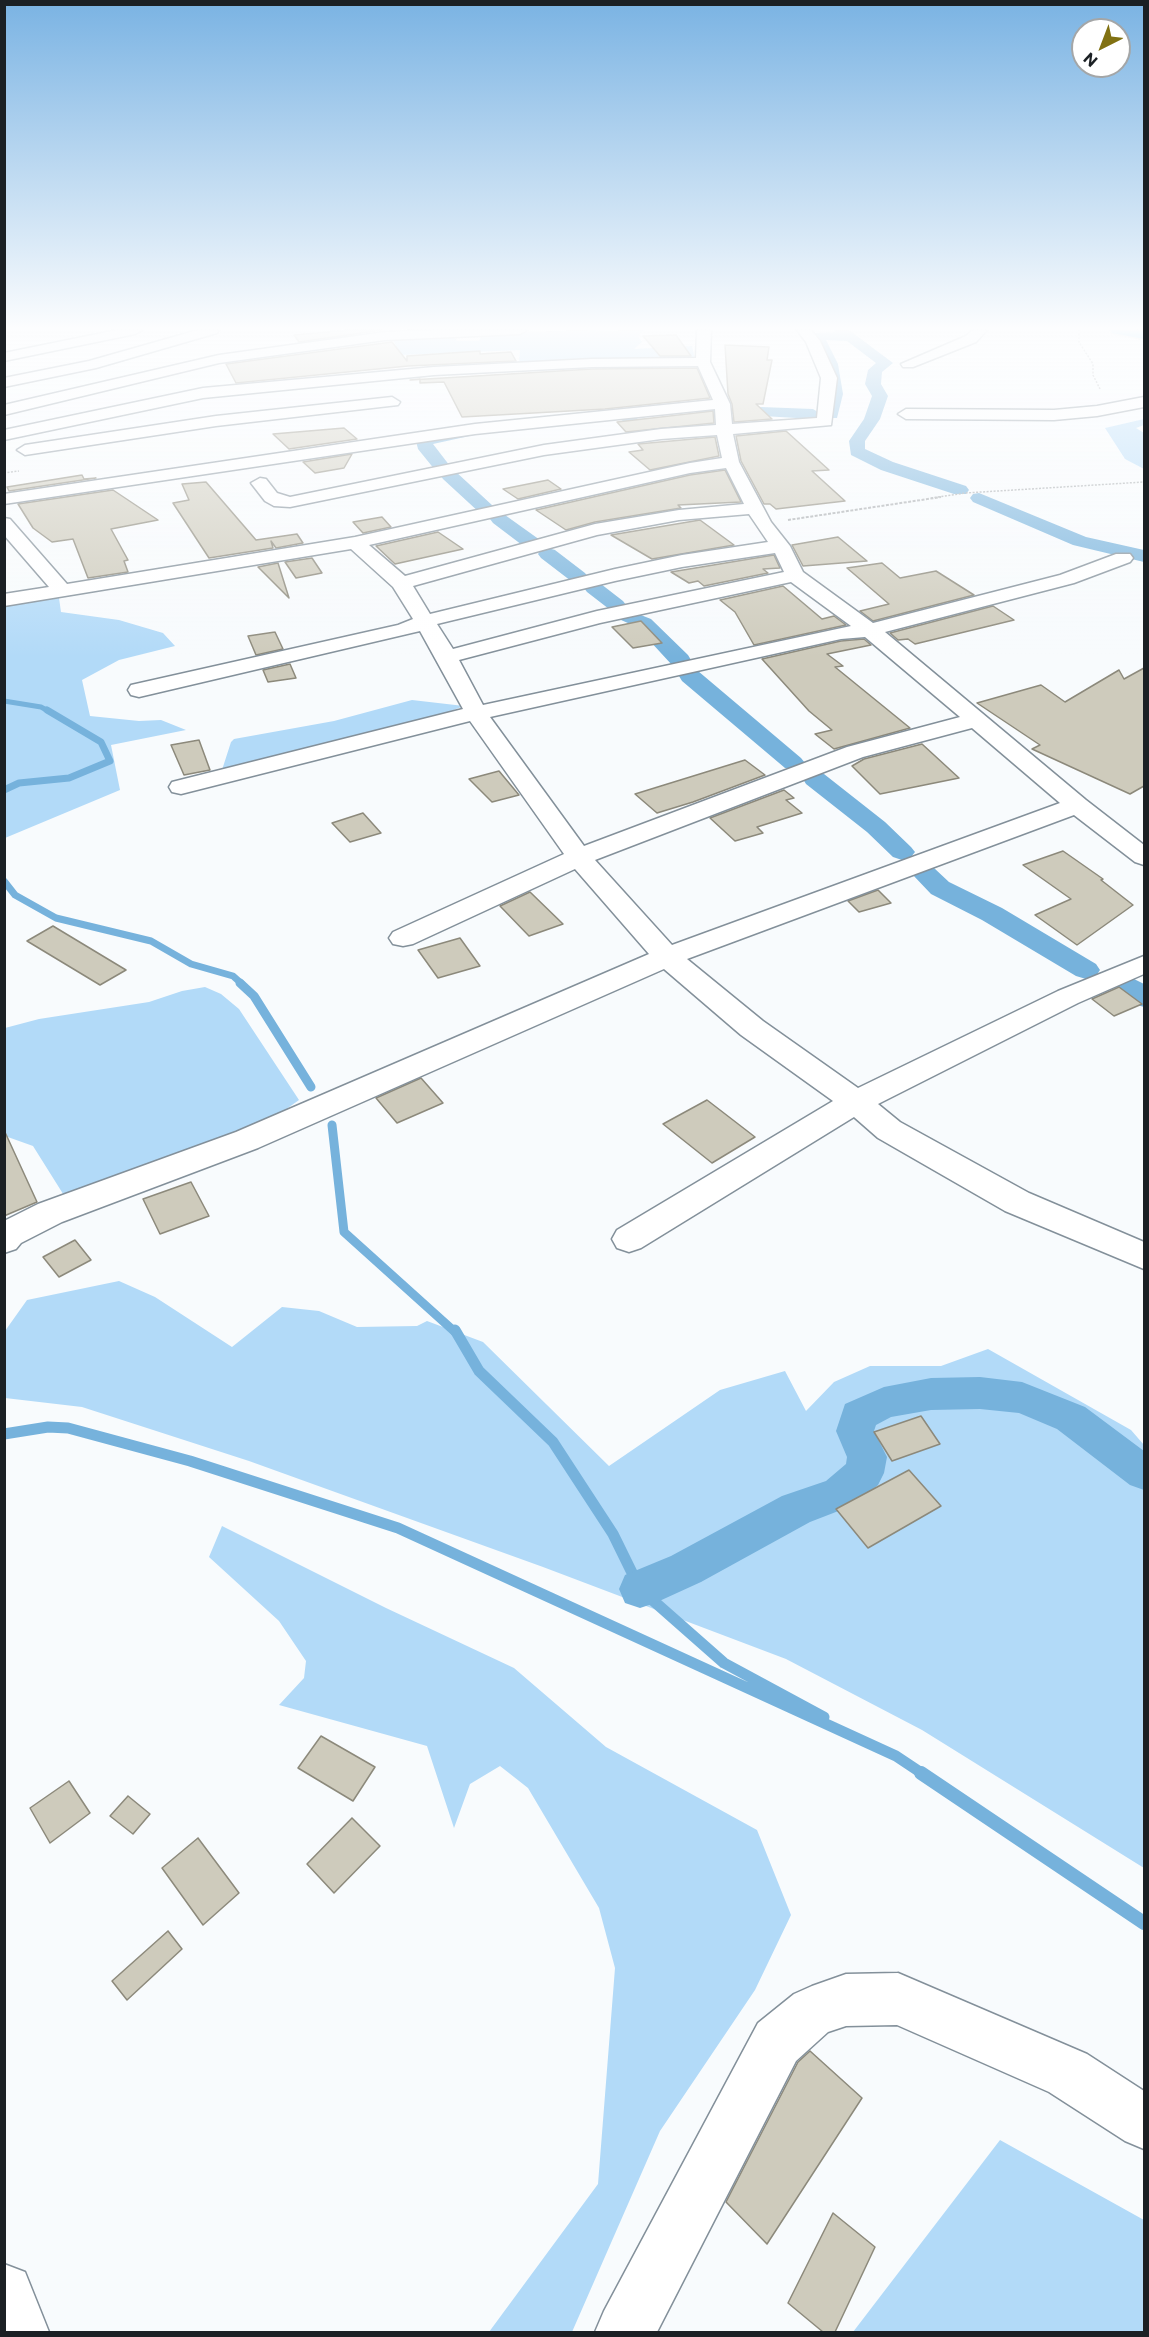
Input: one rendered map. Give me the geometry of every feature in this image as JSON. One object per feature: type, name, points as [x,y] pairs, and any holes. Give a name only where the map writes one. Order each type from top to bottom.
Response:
[{"type":"street","points":[[4,453],[96,439]]},
{"type":"street","points":[[4,499],[348,439]]},
{"type":"street","points":[[260,483],[271,497],[280,502],[290,501],[544,450],[620,439]]},
{"type":"street","points":[[726,439],[731,462],[759,516],[781,546],[795,575],[870,630],[1077,804],[1144,857]]},
{"type":"street","points":[[4,600],[355,543],[690,468],[731,462]]},
{"type":"street","points":[[401,583],[595,530],[679,515],[759,516]]},
{"type":"street","points":[[4,523],[64,592]]},
{"type":"street","points":[[355,543],[401,583],[447,657],[476,713],[512,766],[579,857],[667,957],[752,1028],[856,1102],[889,1130],[1017,1202],[1144,1256]]},
{"type":"street","points":[[138,690],[404,630],[426,621],[615,575],[781,546]]},
{"type":"street","points":[[181,787],[476,713],[841,633],[870,630],[1067,579],[1123,558]]},
{"type":"street","points":[[447,657],[597,617],[795,575]]},
{"type":"street","points":[[403,938],[579,857],[855,752],[976,720]]},
{"type":"street","points":[[4,1240],[9,1234],[50,1213],[247,1140],[667,957],[1077,804]]},
{"type":"street","points":[[630,1239],[856,1102],[1068,997],[1144,964]]},
{"type":"street","points":[[625,2332],[777,2042],[812,2012],[846,2000],[898,1999],[1068,2073],[1144,2122]]},
{"type":"street","points":[[4,2293],[19,2332]]},
{"type":"path","points":[[759,516],[965,493],[1144,482]]},
{"type":"shaded area","points":[[1112,439],[1144,439],[1144,469],[1125,459]]},
{"type":"shaded area","points":[[59,598],[61,612],[119,620],[163,633],[175,646],[119,660],[82,680],[90,716],[139,721],[161,720],[186,730],[111,745],[120,790],[5,838],[5,606]]},
{"type":"shaded area","points":[[412,700],[464,706],[422,722],[222,770],[234,739],[334,721]]},
{"type":"shaded area","points":[[205,987],[221,994],[239,1009],[299,1100],[271,1120],[65,1197],[33,1146],[5,1136],[5,1028],[39,1019],[149,1002],[182,991]]},
{"type":"shaded area","points":[[119,1281],[155,1297],[232,1347],[282,1307],[319,1311],[357,1327],[417,1326],[427,1321],[483,1342],[609,1466],[720,1390],[785,1371],[806,1411],[834,1382],[870,1366],[941,1366],[988,1349],[1131,1430],[1144,1445],[1144,1868],[922,1730],[786,1659],[543,1567],[249,1461],[82,1407],[5,1398],[5,1331],[27,1300]]},
{"type":"shaded area","points":[[222,1526],[386,1608],[514,1668],[606,1747],[757,1830],[791,1915],[755,1990],[660,2131],[572,2332],[489,2332],[598,2184],[615,1968],[599,1908],[528,1788],[500,1766],[470,1784],[454,1828],[427,1746],[279,1705],[304,1678],[306,1661],[279,1621],[209,1557]]},
{"type":"shaded area","points":[[1000,2140],[1144,2220],[1144,2332],[853,2332]]},
{"type":"building","points":[[278,439],[357,439],[289,449]]},
{"type":"building","points":[[715,439],[719,456],[650,470],[629,452],[643,450],[638,444]]},
{"type":"building","points":[[737,439],[795,439],[829,470],[812,471],[845,501],[776,509],[770,504],[764,504],[741,461]]},
{"type":"building","points":[[352,454],[344,468],[315,473],[303,462]]},
{"type":"building","points":[[725,470],[741,502],[678,505],[681,508],[595,522],[566,530],[536,510],[690,475]]},
{"type":"building","points":[[82,475],[84,479],[96,478],[9,491],[7,487]]},
{"type":"building","points":[[548,480],[561,489],[518,499],[503,489]]},
{"type":"building","points":[[206,482],[256,540],[297,534],[303,543],[276,548],[271,541],[273,548],[209,558],[173,503],[189,500],[182,484]]},
{"type":"building","points":[[113,490],[158,520],[111,529],[128,560],[124,561],[128,572],[88,578],[73,539],[52,542],[33,528],[18,504]]},
{"type":"building","points":[[382,517],[391,527],[363,533],[353,522]]},
{"type":"building","points":[[700,520],[734,545],[652,559],[611,535]]},
{"type":"building","points":[[438,532],[463,549],[395,564],[376,546]]},
{"type":"building","points":[[838,537],[867,561],[803,566],[792,545]]},
{"type":"building","points":[[774,555],[780,568],[763,569],[768,573],[704,586],[698,581],[689,583],[671,572]]},
{"type":"building","points":[[312,558],[322,573],[296,578],[285,562]]},
{"type":"building","points":[[278,563],[289,598],[258,567]]},
{"type":"building","points":[[882,563],[900,578],[936,571],[974,595],[873,621],[860,611],[889,604],[847,568]]},
{"type":"building","points":[[783,586],[822,619],[834,616],[846,625],[754,645],[735,612],[720,600]]},
{"type":"building","points":[[993,606],[1014,620],[915,644],[908,639],[898,640],[890,633]]},
{"type":"building","points":[[641,621],[662,643],[633,648],[612,627]]},
{"type":"building","points":[[275,632],[283,649],[256,655],[248,636]]},
{"type":"building","points":[[864,639],[871,645],[827,654],[843,666],[835,667],[910,728],[834,749],[815,734],[832,730],[809,711],[762,659],[841,641]]},
{"type":"building","points":[[290,664],[296,678],[268,682],[263,670]]},
{"type":"building","points":[[1144,668],[1144,786],[1130,794],[1032,749],[1040,745],[977,703],[1041,685],[1065,702],[1119,670],[1124,679]]},
{"type":"building","points":[[199,740],[210,770],[184,775],[171,745]]},
{"type":"building","points":[[922,744],[959,778],[880,794],[852,766],[864,759]]},
{"type":"building","points":[[745,760],[765,775],[657,813],[635,794]]},
{"type":"building","points":[[499,771],[519,795],[492,802],[469,779]]},
{"type":"building","points":[[784,790],[794,798],[786,800],[802,813],[757,827],[763,833],[735,841],[710,818]]},
{"type":"building","points":[[363,813],[381,833],[350,842],[332,823]]},
{"type":"building","points":[[1063,851],[1103,879],[1101,880],[1133,905],[1077,945],[1035,915],[1071,899],[1023,865]]},
{"type":"building","points":[[878,890],[891,903],[859,912],[848,901]]},
{"type":"building","points":[[530,892],[563,924],[529,936],[500,906]]},
{"type":"building","points":[[53,926],[126,970],[100,985],[27,941]]},
{"type":"building","points":[[460,938],[480,966],[438,978],[418,950]]},
{"type":"building","points":[[1119,987],[1142,1004],[1114,1016],[1092,999]]},
{"type":"building","points":[[421,1078],[443,1103],[397,1123],[376,1098]]},
{"type":"building","points":[[707,1100],[755,1137],[712,1163],[663,1124]]},
{"type":"building","points":[[4,1130],[37,1202],[4,1216]]},
{"type":"building","points":[[191,1182],[209,1216],[160,1234],[143,1199]]},
{"type":"building","points":[[75,1240],[91,1260],[59,1277],[43,1257]]},
{"type":"building","points":[[921,1416],[940,1444],[892,1461],[874,1432]]},
{"type":"building","points":[[909,1470],[941,1506],[868,1548],[836,1509]]},
{"type":"building","points":[[321,1736],[375,1767],[353,1801],[298,1768]]},
{"type":"building","points":[[69,1781],[90,1813],[50,1843],[30,1808]]},
{"type":"building","points":[[128,1796],[150,1814],[133,1834],[110,1816]]},
{"type":"building","points":[[352,1818],[380,1846],[334,1893],[307,1864]]},
{"type":"building","points":[[198,1838],[239,1893],[203,1925],[162,1868]]},
{"type":"building","points":[[168,1931],[182,1949],[127,2000],[112,1981]]},
{"type":"building","points":[[810,2051],[862,2098],[767,2244],[726,2202],[798,2062]]},
{"type":"building","points":[[833,2213],[875,2247],[835,2332],[823,2332],[788,2303]]},
{"type":"waterway","points":[[433,439],[424,441],[426,449],[441,466]]},
{"type":"waterway","points":[[858,439],[857,451],[887,466],[960,490]]},
{"type":"waterway","points":[[449,475],[487,510]]},
{"type":"waterway","points":[[979,498],[1080,541],[1144,556]]},
{"type":"waterway","points":[[499,519],[533,544]]},
{"type":"waterway","points":[[548,554],[578,577]]},
{"type":"waterway","points":[[594,588],[616,605]]},
{"type":"waterway","points":[[628,616],[644,623],[680,660]]},
{"type":"waterway","points":[[690,676],[793,763]]},
{"type":"waterway","points":[[4,701],[41,707],[50,712]]},
{"type":"waterway","points":[[4,790],[19,783],[69,778],[110,761],[101,742],[47,710]]},
{"type":"waterway","points":[[815,779],[876,827],[902,852]]},
{"type":"waterway","points":[[925,874],[940,888],[992,914],[1086,970]]},
{"type":"waterway","points":[[4,881],[15,895],[56,918],[151,941],[191,964],[233,976],[242,984]]},
{"type":"waterway","points":[[240,983],[254,996],[311,1087]]},
{"type":"waterway","points":[[1128,985],[1144,998]]},
{"type":"waterway","points":[[332,1125],[344,1232],[455,1332]]},
{"type":"waterway","points":[[455,1330],[479,1371],[553,1442],[613,1534],[640,1589],[724,1663],[824,1717]]},
{"type":"waterway","points":[[640,1589],[686,1569],[796,1509],[840,1493],[864,1473],[867,1457],[855,1431],[859,1415],[884,1403],[931,1394],[980,1393],[1022,1398],[1071,1418],[1144,1473]]},
{"type":"waterway","points":[[4,1434],[48,1427],[68,1428],[190,1461],[398,1528],[896,1756],[923,1774]]},
{"type":"waterway","points":[[921,1773],[1144,1923]]}]
